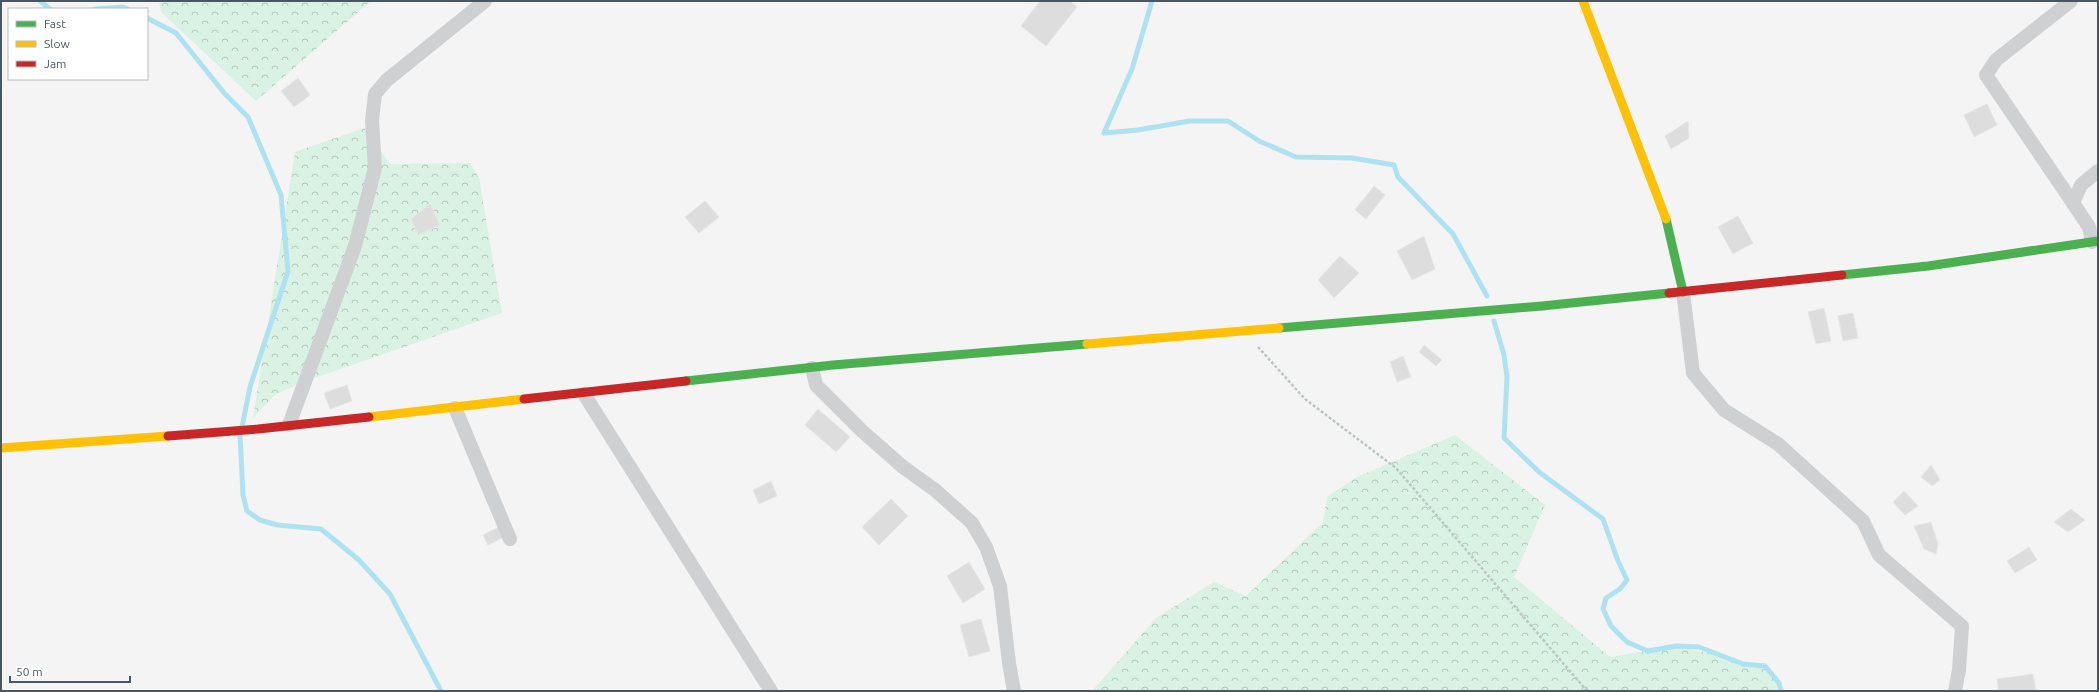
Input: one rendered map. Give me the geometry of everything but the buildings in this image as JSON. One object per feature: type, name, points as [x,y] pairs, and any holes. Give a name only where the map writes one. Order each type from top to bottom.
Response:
[{"type":"street","points":[[289,425],[355,246],[375,168],[372,120],[375,94],[387,80],[485,1]]},
{"type":"street","points":[[1583,1],[1663,209],[1683,292],[1693,372],[1724,410],[1778,444],[1863,521],[1879,555],[1962,626],[1959,670],[1955,691]]},
{"type":"street","points":[[1,448],[258,429],[812,368],[1542,306],[1928,266],[2095,241],[2089,227],[1986,75],[1996,60],[2071,1]]},
{"type":"street","points":[[2073,204],[2081,186],[2098,171]]},
{"type":"street","points":[[812,368],[816,385],[862,431],[903,466],[935,490],[972,523],[986,547],[1000,586],[1009,663],[1014,691]]},
{"type":"street","points":[[584,394],[771,691]]},
{"type":"street","points":[[455,408],[510,539]]},
{"type":"path","points":[[1254,330],[1258,347],[1305,399],[1396,468],[1587,691]]},
{"type":"green space","points":[[159,1],[371,1],[256,101],[161,12]]},
{"type":"green space","points":[[364,128],[390,164],[470,163],[479,178],[502,313],[306,381],[276,394],[253,418],[295,152]]},
{"type":"green space","points":[[1455,435],[1545,505],[1514,577],[1610,657],[1676,646],[1765,666],[1786,691],[1092,691],[1156,618],[1214,582],[1246,596],[1323,522],[1327,497],[1355,478]]},
{"type":"waterway","points":[[40,1],[49,8]]},
{"type":"waterway","points":[[1152,1],[1132,69],[1104,133],[1138,130],[1190,121],[1228,121],[1259,141],[1296,157],[1352,158],[1394,165],[1398,177],[1453,234],[1487,296]]},
{"type":"waterway","points":[[109,8],[126,8]]},
{"type":"waterway","points":[[148,19],[176,33],[225,94],[248,117],[281,195],[288,271],[250,387],[242,427]]},
{"type":"waterway","points":[[1494,321],[1504,355],[1507,377],[1504,438],[1539,472],[1603,519],[1618,561],[1627,580],[1620,589],[1606,598],[1603,609],[1611,626],[1627,642],[1648,651],[1676,646],[1699,647],[1743,664],[1765,666],[1779,683],[1781,691]]},
{"type":"waterway","points":[[240,435],[243,495],[247,511],[260,520],[277,525],[321,529],[359,560],[390,594],[441,691]]},
{"type":"traffic: fast","points":[[1666,219],[1683,292]]},
{"type":"traffic: fast","points":[[1842,275],[1928,266],[2098,241]]},
{"type":"traffic: fast","points":[[1279,328],[1542,306],[1669,293]]},
{"type":"traffic: fast","points":[[686,381],[833,365],[1087,344]]},
{"type":"traffic: slow","points":[[1583,1],[1666,219]]},
{"type":"traffic: slow","points":[[1087,344],[1279,328]]},
{"type":"traffic: slow","points":[[369,417],[524,399]]},
{"type":"traffic: slow","points":[[1,448],[168,436]]},
{"type":"traffic: jam","points":[[1669,293],[1842,275]]},
{"type":"traffic: jam","points":[[524,399],[686,381]]},
{"type":"traffic: jam","points":[[168,436],[258,429],[369,417]]}]
